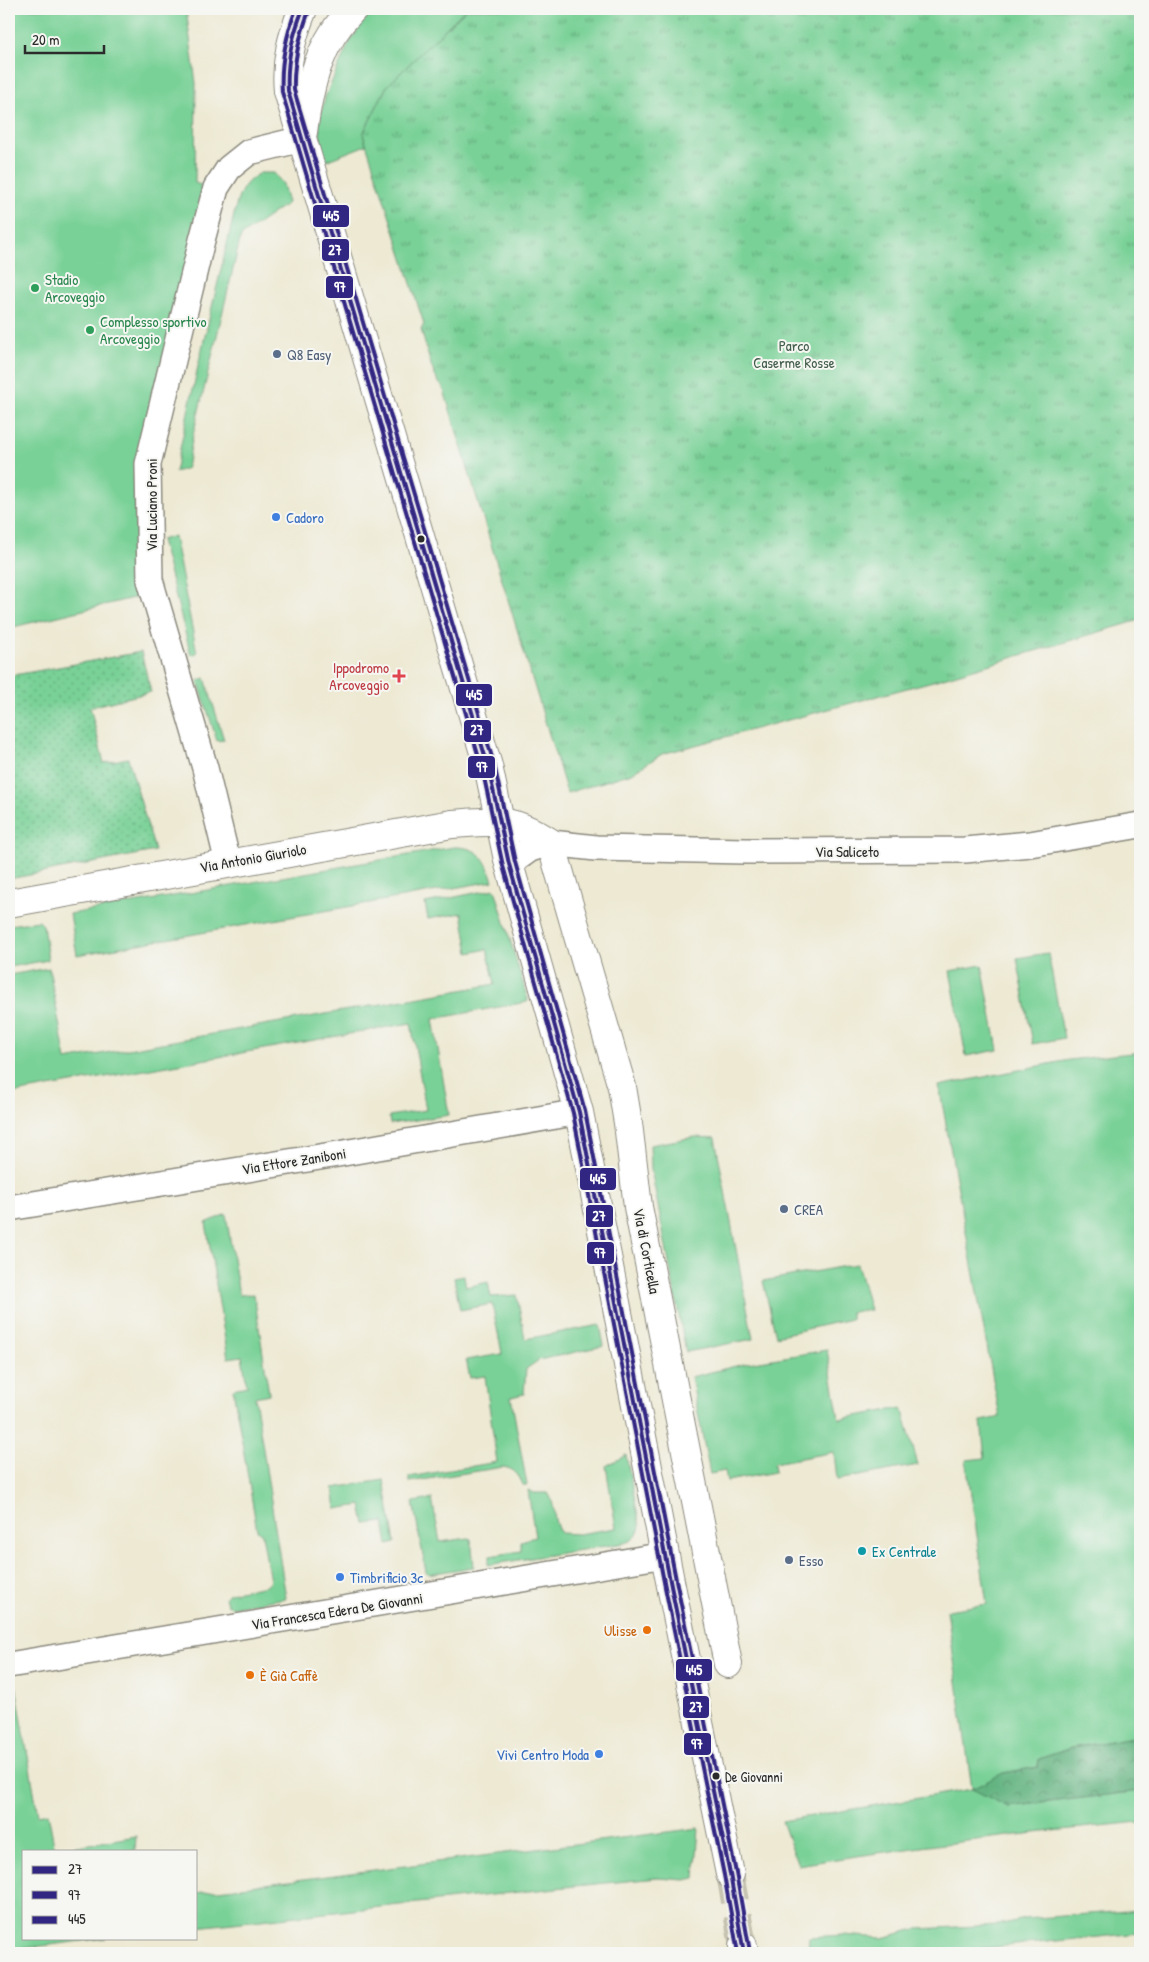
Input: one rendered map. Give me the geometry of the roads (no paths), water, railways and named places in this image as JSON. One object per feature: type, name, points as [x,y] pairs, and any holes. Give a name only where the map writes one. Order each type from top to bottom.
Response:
[{"type":"main road","points":[[303,9],[288,53],[286,72],[288,91],[488,766],[498,821],[509,864],[579,1112],[665,1555],[730,1874]]},
{"type":"main road","points":[[302,139],[307,103],[322,53],[339,23],[353,9]]},
{"type":"main road","name":"Via Antonio Giuriolo","points":[[9,903],[429,827],[498,821],[522,827],[551,843]]},
{"type":"main road","name":"Via di Corticella","points":[[551,843],[622,1087],[636,1198],[728,1664]]},
{"type":"main road","points":[[665,1555],[679,1550],[690,1543],[700,1524]]},
{"type":"street","name":"Via Luciano Proni","points":[[228,863],[205,768],[150,580],[148,464],[216,188],[229,168],[249,152],[302,139]]},
{"type":"street","name":"Via Saliceto","points":[[551,843],[596,848],[746,851],[965,850],[1030,844],[1140,825]]},
{"type":"street","points":[[509,864],[530,848],[551,843]]},
{"type":"street","name":"Via Ettore Zaniboni","points":[[9,1208],[579,1112]]},
{"type":"street","name":"Via Francesca Edera De Giovanni","points":[[9,1665],[665,1555]]},
{"type":"tunnel","points":[[730,1874],[743,1946]]},
{"type":"place","name":"Stadio Arcoveggio","points":[[35,288]]},
{"type":"place","name":"Complesso sportivo Arcoveggio","points":[[90,330]]},
{"type":"place","name":"Q8 Easy","points":[[277,354]]},
{"type":"place","name":"Cadoro","points":[[276,517]]},
{"type":"place","name":"Ippodromo Arcoveggio","points":[[399,676]]},
{"type":"place","name":"CREA","points":[[784,1209]]},
{"type":"place","name":"Ex Centrale","points":[[862,1551]]},
{"type":"place","name":"Esso","points":[[789,1560]]},
{"type":"place","name":"Timbrificio 3c","points":[[340,1577]]},
{"type":"place","name":"Ulisse","points":[[647,1630]]},
{"type":"place","name":"È Già Caffè","points":[[250,1675]]},
{"type":"place","name":"Vivi Centro Moda","points":[[599,1754]]},
{"type":"place","name":"De Giovanni","points":[[716,1776]]},
{"type":"park label","name":"Parco Caserme Rosse","points":[[794,354]]}]
